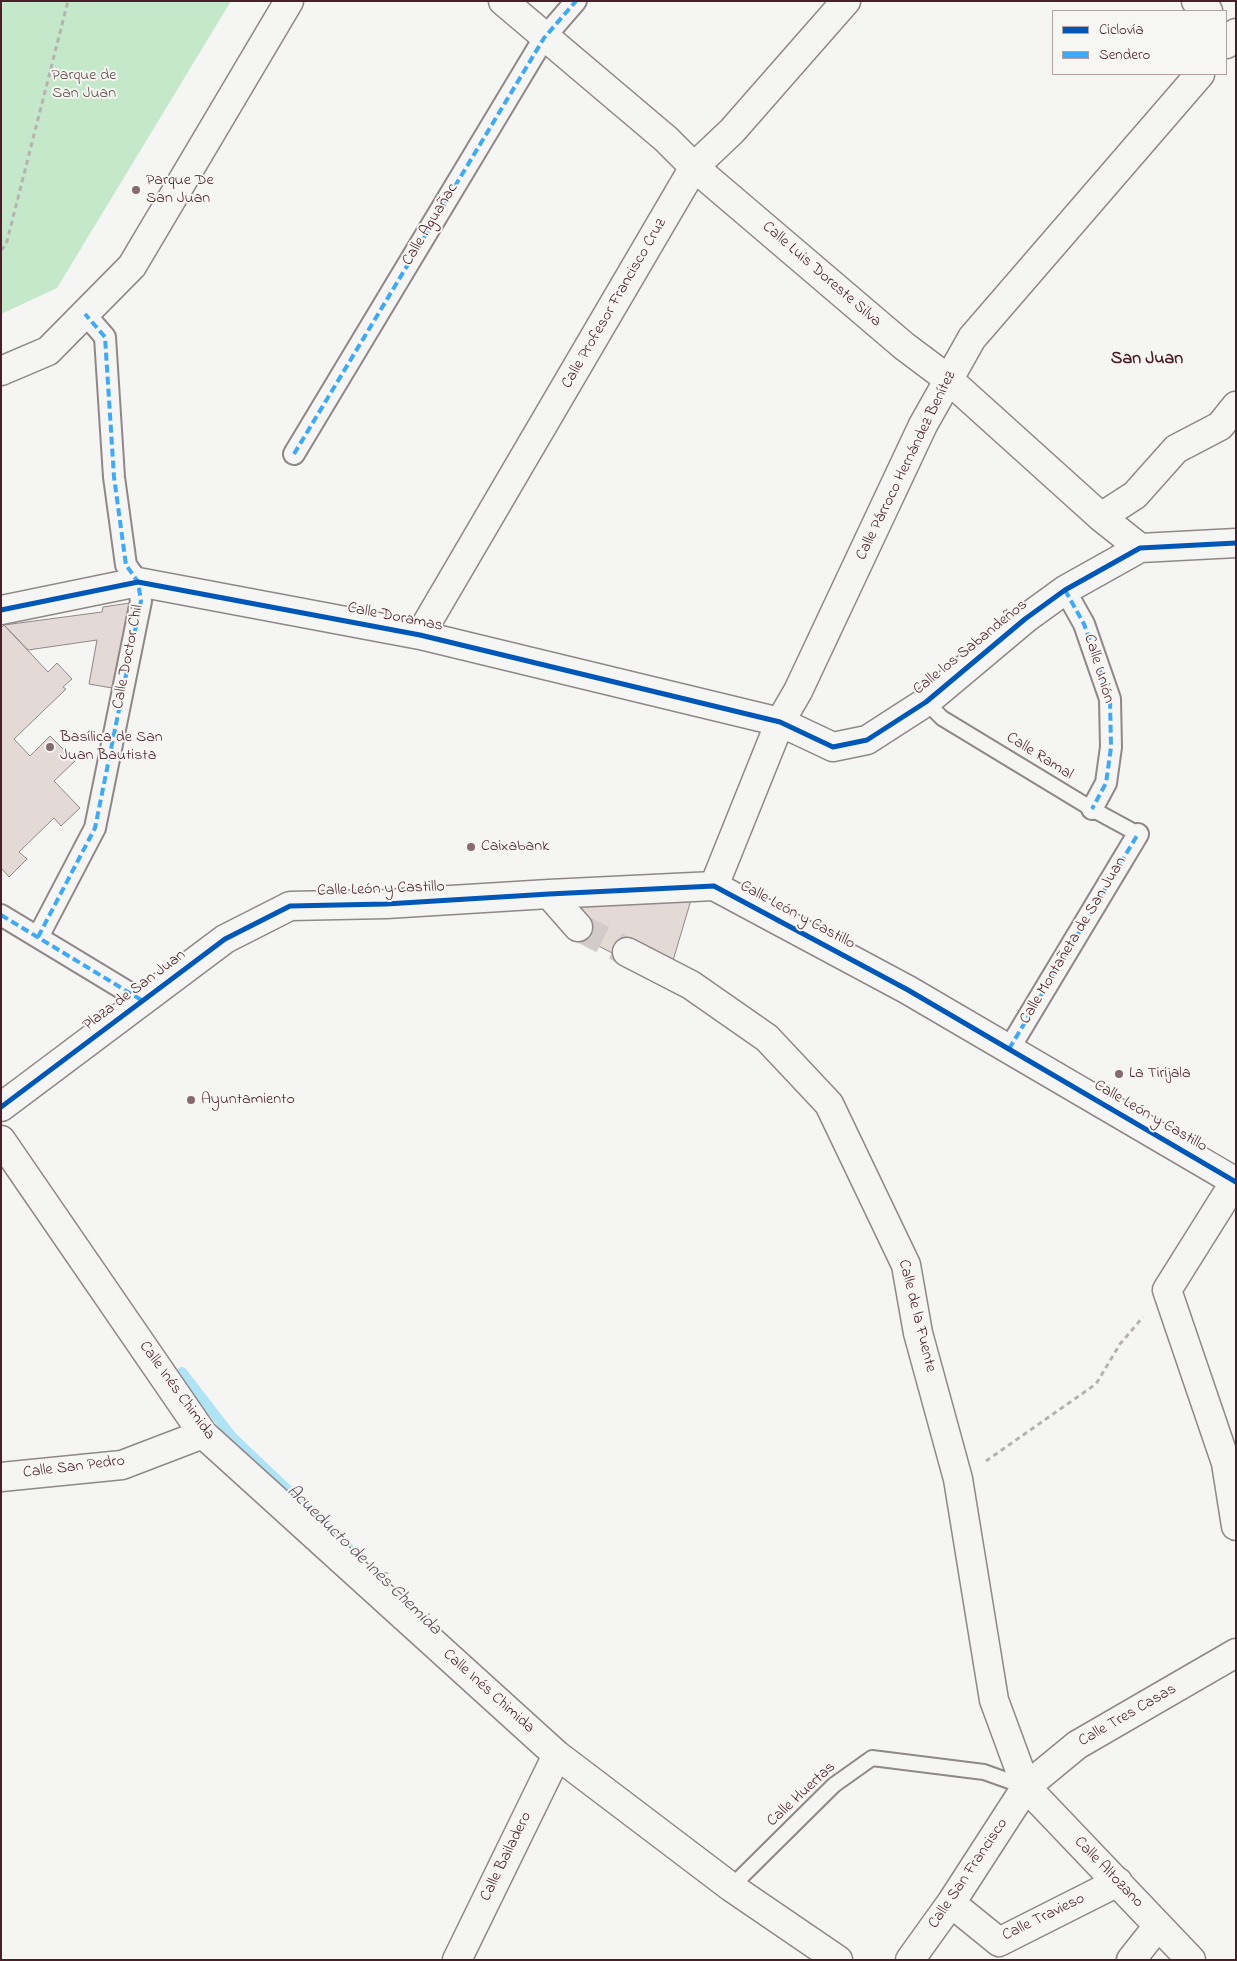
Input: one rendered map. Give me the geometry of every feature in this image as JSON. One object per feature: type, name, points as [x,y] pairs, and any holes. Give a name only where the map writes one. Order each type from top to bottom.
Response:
[{"type":"street","points":[[1,371],[48,351],[132,266],[289,1]]},
{"type":"street","name":"Calle Luis Doreste Silva","points":[[503,1],[544,38],[666,139],[694,167],[904,346],[948,379],[1101,518],[1140,548]]},
{"type":"street","name":"Calle Aguañac","points":[[294,454],[544,38],[576,1]]},
{"type":"street","name":"Calle Profesor Francisco Cruz","points":[[420,635],[694,167],[732,130],[846,1]]},
{"type":"street","points":[[1196,1],[1207,10]]},
{"type":"street","name":"Calle Párroco Hernández Benítez","points":[[714,886],[780,722],[798,691],[923,425],[972,338],[1199,75]]},
{"type":"street","name":"Calle Doctor Chil","points":[[38,937],[94,828],[141,601],[138,582],[126,565],[114,477],[105,338],[85,314]]},
{"type":"street","points":[[1101,518],[1135,495],[1176,449],[1220,426],[1236,406]]},
{"type":"street","name":"Calle los Sabandeños","points":[[780,722],[833,747],[867,740],[926,702],[1025,619],[1065,590],[1140,548],[1236,543]]},
{"type":"street","name":"Calle Doramas","points":[[1,610],[138,582],[420,635],[780,722]]},
{"type":"street","name":"Calle Unión","points":[[1065,590],[1084,624],[1110,700],[1111,747],[1106,783],[1092,809]]},
{"type":"street","name":"Calle Montañeta de San Juan","points":[[1010,1049],[1138,834]]},
{"type":"street","name":"Calle León y Castillo","points":[[290,906],[386,904],[714,886],[908,990],[1236,1181]]},
{"type":"street","points":[[549,894],[578,927]]},
{"type":"street","name":"Plaza de San Juan","points":[[1,1107],[225,939],[290,906]]},
{"type":"street","points":[[1,916],[142,1001]]},
{"type":"street","name":"Calle de la Fuente","points":[[626,952],[692,985],[767,1038],[829,1104],[906,1266],[918,1333],[958,1480],[994,1700],[1026,1788]]},
{"type":"street","name":"Calle Inés Chimida","points":[[1,1140],[202,1434],[557,1754],[731,1887],[838,1960]]},
{"type":"street","points":[[1236,1181],[1167,1290],[1226,1463],[1236,1526]]},
{"type":"street","name":"Calle San Pedro","points":[[1,1477],[122,1465],[202,1434]]},
{"type":"street","name":"Calle Tres Casas","points":[[1026,1788],[1077,1746],[1236,1653]]},
{"type":"street","name":"Calle Bailadero","points":[[457,1960],[557,1754]]},
{"type":"street","name":"Calle Altozano","points":[[1026,1788],[1118,1882],[1190,1960]]},
{"type":"street","name":"Calle San Francisco","points":[[910,1960],[952,1902],[1026,1788]]},
{"type":"street","name":"Calle Travieso","points":[[952,1902],[999,1942],[1118,1882]]},
{"type":"street","points":[[1131,1960],[1158,1926]]},
{"type":"lane","name":"Calle Ramal","points":[[926,702],[942,718],[1092,809],[1138,834]]},
{"type":"lane","name":"Calle Huertas","points":[[731,1887],[834,1785],[872,1758],[984,1772],[1026,1788]]},
{"type":"path","points":[[1,250],[6,245],[68,1]]},
{"type":"path","points":[[1,242],[6,245]]},
{"type":"path","points":[[958,1480],[1096,1384],[1120,1344],[1167,1290]]},
{"type":"green space","name":"Parque de San Juan","points":[[1,1],[231,1],[57,288],[1,314]]},
{"type":"building","points":[[130,603],[112,688],[89,684],[97,640],[28,650],[4,625],[102,612],[103,607]]},
{"type":"building","name":"Basílica de San Juan Bautista","points":[[4,625],[48,672],[57,663],[72,679],[63,687],[66,689],[14,739],[30,756],[50,736],[75,761],[54,781],[80,808],[61,826],[54,818],[19,852],[27,859],[9,877],[1,868],[1,628]]},
{"type":"building","points":[[691,900],[672,964],[624,959],[575,934],[581,921],[579,903]]},
{"type":"waterway","name":"Acueducto de Inés Chemida","points":[[182,1372],[233,1438],[348,1547]]},
{"type":"tunnel","points":[[578,927],[627,952]]},
{"type":"marked path","points":[[294,454],[544,38],[576,1]]},
{"type":"marked path","points":[[38,937],[95,828],[141,601],[138,582],[126,565],[114,477],[105,337],[85,314]]},
{"type":"marked path","points":[[1065,590],[1084,624],[1110,699],[1111,747],[1106,783],[1092,809]]},
{"type":"marked path","points":[[1009,1049],[1138,834]]},
{"type":"marked path","points":[[1,915],[143,1001]]},
{"type":"cycle path","points":[[1,610],[138,582],[420,635],[780,722],[833,747],[867,740],[926,702],[1025,619],[1065,590],[1140,548],[1236,543]]},
{"type":"cycle path","points":[[1,1107],[225,939],[290,906],[386,904],[714,886],[908,990],[1236,1182]]},
{"type":"place","name":"Parque De San Juan","points":[[136,190]]},
{"type":"place","name":"Basílica de San Juan Bautista","points":[[50,747]]},
{"type":"place","name":"Caixabank","points":[[471,847]]},
{"type":"place","name":"La Tirijala","points":[[1119,1074]]},
{"type":"place","name":"Ayuntamiento","points":[[191,1100]]},
{"type":"district","name":"San Juan","points":[[1147,360]]}]
